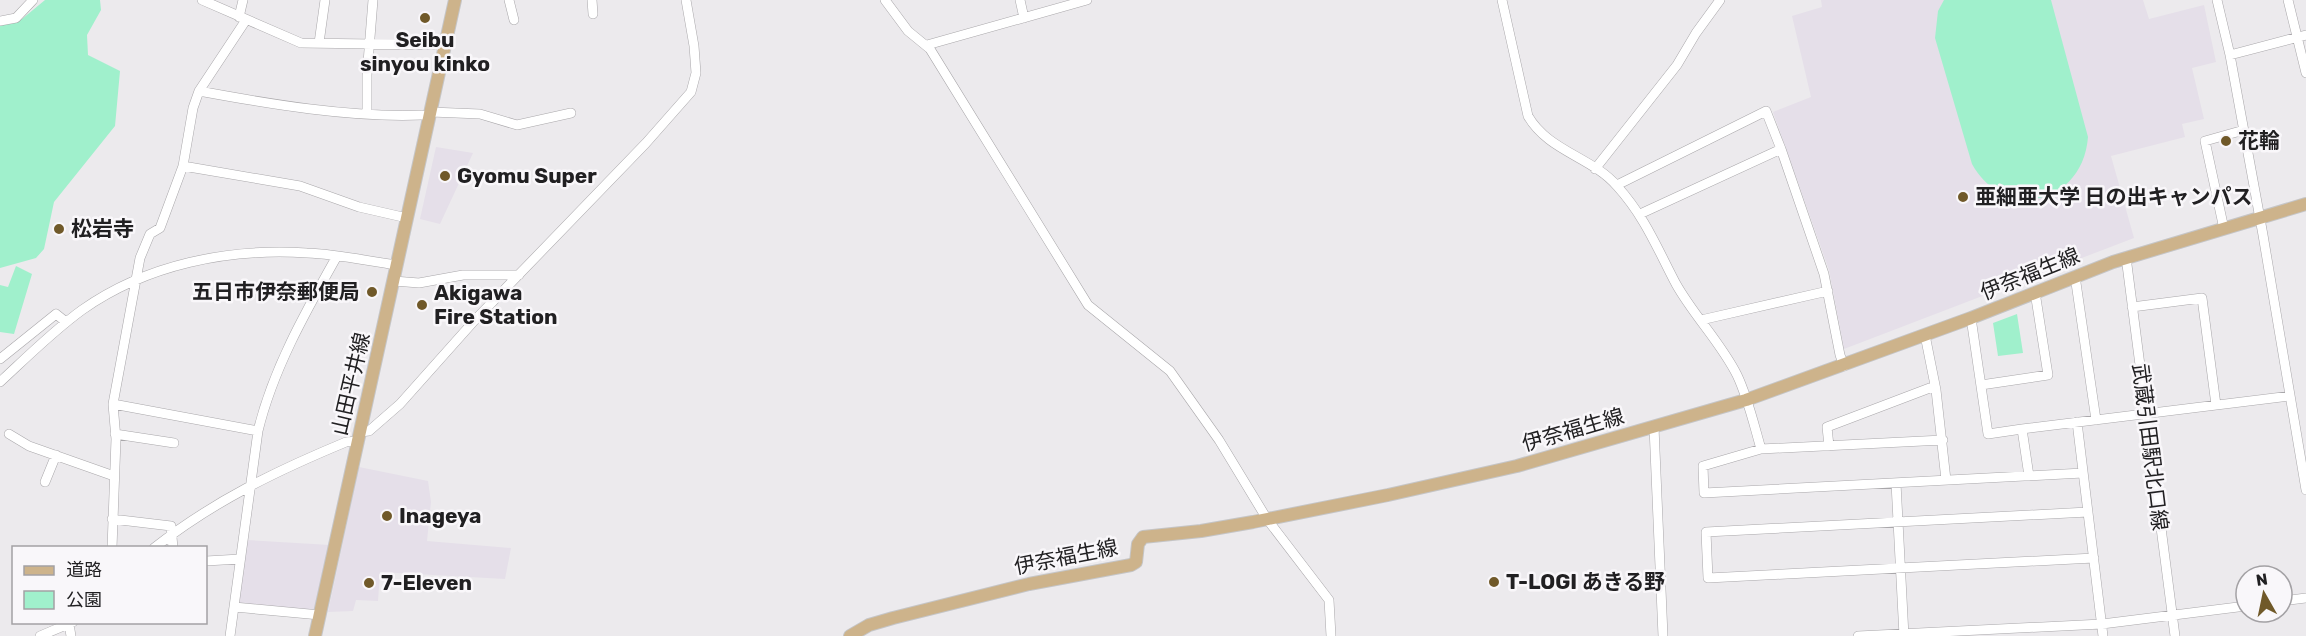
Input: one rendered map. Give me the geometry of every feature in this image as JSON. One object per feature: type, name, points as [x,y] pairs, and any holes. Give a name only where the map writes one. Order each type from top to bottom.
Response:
[{"type":"main road","name":"山田平井線","points":[[315,636],[394,281],[427,113],[455,0]]},
{"type":"main road","name":"伊奈福生線","points":[[850,636],[869,625],[893,618],[1029,584],[1131,565],[1136,562],[1138,544],[1143,537],[1201,531],[1267,519],[1517,466],[1746,400],[1844,366],[2126,258],[2306,204]]},
{"type":"street","points":[[0,21],[16,18],[33,0]]},
{"type":"street","points":[[201,0],[290,40],[319,43],[445,45]]},
{"type":"street","points":[[112,546],[115,434],[113,404],[135,281],[144,244],[150,234],[160,228],[183,166],[193,108],[199,91],[242,18],[243,0]]},
{"type":"street","points":[[319,43],[325,0]]},
{"type":"street","points":[[367,114],[366,75],[373,0]]},
{"type":"street","points":[[508,0],[513,20]]},
{"type":"street","points":[[592,0],[593,14]]},
{"type":"street","points":[[157,546],[190,519],[251,484],[359,437],[400,404],[474,321],[639,151],[691,92],[696,74],[686,0]]},
{"type":"street","points":[[885,0],[908,31],[927,45],[1088,305],[1170,371],[1219,440],[1267,519],[1329,600],[1331,636]]},
{"type":"street","points":[[1020,0],[1024,18]]},
{"type":"street","points":[[927,45],[1087,0]]},
{"type":"street","points":[[1502,0],[1528,116],[1545,136],[1617,185],[1640,214],[1657,242],[1677,284],[1737,375],[1761,450]]},
{"type":"street","points":[[1595,169],[1677,65],[1696,33],[1720,0]]},
{"type":"street","points":[[2217,0],[2244,130],[2306,490]]},
{"type":"street","points":[[2288,0],[2302,36],[2306,73]]},
{"type":"street","points":[[2230,55],[2302,36]]},
{"type":"street","points":[[199,91],[367,114],[480,114],[517,125],[571,112]]},
{"type":"street","points":[[1617,185],[1766,111],[1824,274],[1844,366]]},
{"type":"street","points":[[2224,229],[2205,141],[2244,130]]},
{"type":"street","points":[[1640,214],[1781,149]]},
{"type":"street","points":[[183,166],[300,186],[359,207],[407,218]]},
{"type":"street","points":[[0,382],[66,322],[103,297],[169,268],[227,255],[278,251],[337,256],[397,266]]},
{"type":"street","points":[[230,636],[258,431],[270,388],[285,354],[337,256]]},
{"type":"street","name":"武蔵引田駅北口線","points":[[2126,258],[2175,636]]},
{"type":"street","points":[[394,281],[419,283],[463,275],[519,275]]},
{"type":"street","points":[[2075,276],[2097,420]]},
{"type":"street","points":[[1701,320],[1828,291]]},
{"type":"street","points":[[1981,385],[2048,375],[2036,292]]},
{"type":"street","points":[[2132,307],[2202,298],[2216,405]]},
{"type":"street","points":[[0,358],[56,314],[66,322]]},
{"type":"street","points":[[1971,318],[1988,434],[2290,396]]},
{"type":"street","points":[[1925,335],[1943,440],[1946,480]]},
{"type":"street","points":[[1828,446],[1827,427],[1935,386]]},
{"type":"street","points":[[113,404],[258,431]]},
{"type":"street","points":[[2077,422],[2103,636]]},
{"type":"street","points":[[1654,427],[1663,636]]},
{"type":"street","points":[[2022,429],[2029,476]]},
{"type":"street","points":[[9,434],[29,446],[114,476]]},
{"type":"street","points":[[115,434],[174,443]]},
{"type":"street","points":[[1943,440],[1761,450],[1703,466],[1704,492],[2083,473]]},
{"type":"street","points":[[45,482],[56,455]]},
{"type":"street","points":[[1896,483],[1904,635]]},
{"type":"street","points":[[2088,512],[1706,532],[1708,578],[2094,558]]},
{"type":"street","points":[[112,519],[171,526],[173,546]]},
{"type":"street","points":[[207,561],[240,559]]},
{"type":"street","points":[[234,607],[320,615]]},
{"type":"street","points":[[1858,636],[2102,624],[2234,607]]},
{"type":"street","points":[[40,636],[69,624]]},
{"type":"shaded area","name":"亜細亜大学 日の出キャンパス","points":[[1821,0],[2143,0],[2149,19],[2204,5],[2216,62],[2192,68],[2204,119],[2182,124],[2185,137],[2111,156],[2134,238],[1844,349],[1829,270],[1773,112],[1811,97],[1792,16],[1822,7]]},
{"type":"shaded area","points":[[436,147],[473,153],[440,224],[420,219]]},
{"type":"shaded area","points":[[359,467],[428,481],[431,502],[427,541],[511,548],[505,579],[380,572],[378,601],[356,600],[353,611],[328,612]]},
{"type":"shaded area","points":[[246,540],[330,545],[314,612],[240,604],[238,601]]},
{"type":"green space","points":[[45,0],[100,0],[101,10],[87,35],[88,55],[120,71],[115,126],[54,202],[44,249],[36,258],[0,268],[0,25],[22,19]]},
{"type":"green space","points":[[1944,0],[2051,0],[2088,137],[2083,160],[2072,178],[2058,191],[2040,198],[2022,199],[2003,194],[1986,183],[1972,164],[1935,38],[1938,11]]},
{"type":"green space","points":[[16,266],[32,274],[14,334],[0,332],[0,285],[8,287]]},
{"type":"green space","points":[[2017,314],[2023,353],[1998,356],[1993,323]]},
{"type":"place","name":"Seibu sinyou kinko","points":[[425,18]]},
{"type":"place","name":"花輪","points":[[2226,141]]},
{"type":"place","name":"Gyomu Super","points":[[445,176]]},
{"type":"place","name":"亜細亜大学 日の出キャンパス","points":[[1963,197]]},
{"type":"place","name":"松岩寺","points":[[59,229]]},
{"type":"place","name":"五日市伊奈郵便局","points":[[372,292]]},
{"type":"place","name":"Akigawa Fire Station","points":[[422,305]]},
{"type":"place","name":"Inageya","points":[[387,516]]},
{"type":"place","name":"T-LOGI あきる野","points":[[1494,582]]},
{"type":"place","name":"7-Eleven","points":[[369,583]]}]
